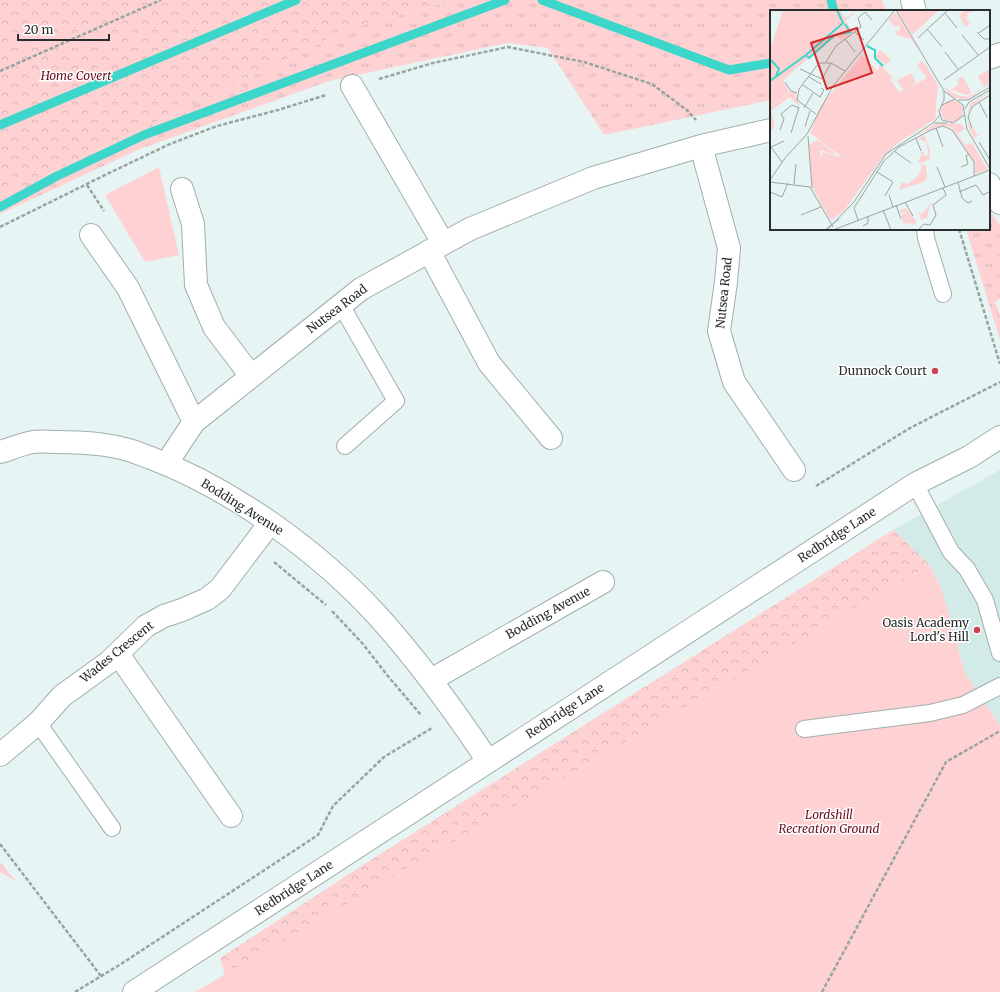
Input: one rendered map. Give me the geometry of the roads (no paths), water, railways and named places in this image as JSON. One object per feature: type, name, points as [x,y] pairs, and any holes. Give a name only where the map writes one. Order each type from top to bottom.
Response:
[{"type":"street","points":[[912,0],[915,10]]},
{"type":"street","points":[[990,58],[1000,54]]},
{"type":"street","points":[[352,86],[436,247],[489,363],[551,438]]},
{"type":"street","name":"Nutsea Road","points":[[166,464],[194,422],[251,376],[361,289],[436,247],[470,229],[593,178],[707,145],[770,130]]},
{"type":"street","name":"Nutsea Road","points":[[707,145],[729,248],[719,331],[734,382],[794,470]]},
{"type":"street","points":[[990,186],[1000,204]]},
{"type":"street","points":[[182,189],[193,224],[196,285],[214,327],[251,376]]},
{"type":"street","points":[[90,235],[128,288],[194,422]]},
{"type":"street","name":"Redbridge Lane","points":[[134,992],[915,484],[970,457],[1000,437]]},
{"type":"street","name":"Bodding Avenue","points":[[0,452],[32,442],[82,442],[124,449],[166,464],[208,484],[241,503],[270,523],[331,570],[376,614],[431,680],[456,713],[488,761]]},
{"type":"street","name":"Wades Crescent","points":[[0,755],[38,723],[62,696],[118,654],[137,633],[146,626],[164,616],[207,600],[220,589],[270,523]]},
{"type":"street","name":"Bodding Avenue","points":[[431,680],[603,582]]},
{"type":"street","points":[[118,654],[231,816]]},
{"type":"lane","points":[[925,230],[926,238],[943,294]]},
{"type":"lane","points":[[341,305],[396,401],[345,446]]},
{"type":"lane","points":[[915,484],[951,552],[967,570],[985,600],[1000,653]]},
{"type":"lane","points":[[804,728],[930,713],[963,705],[1000,686]]},
{"type":"lane","points":[[38,723],[112,828]]},
{"type":"waterway","points":[[0,125],[296,0]]},
{"type":"waterway","points":[[0,207],[57,176],[144,135],[505,0]]},
{"type":"waterway","points":[[542,0],[729,70],[770,63]]},
{"type":"waterway","points":[[831,0],[834,10]]},
{"type":"place","name":"Dunnock Court","points":[[935,371]]},
{"type":"place","name":"Oasis Academy Lord's Hill","points":[[977,630]]},
{"type":"park label","name":"Home Covert","points":[[76,76]]},
{"type":"park label","name":"Lordshill Recreation Ground","points":[[829,822]]}]
